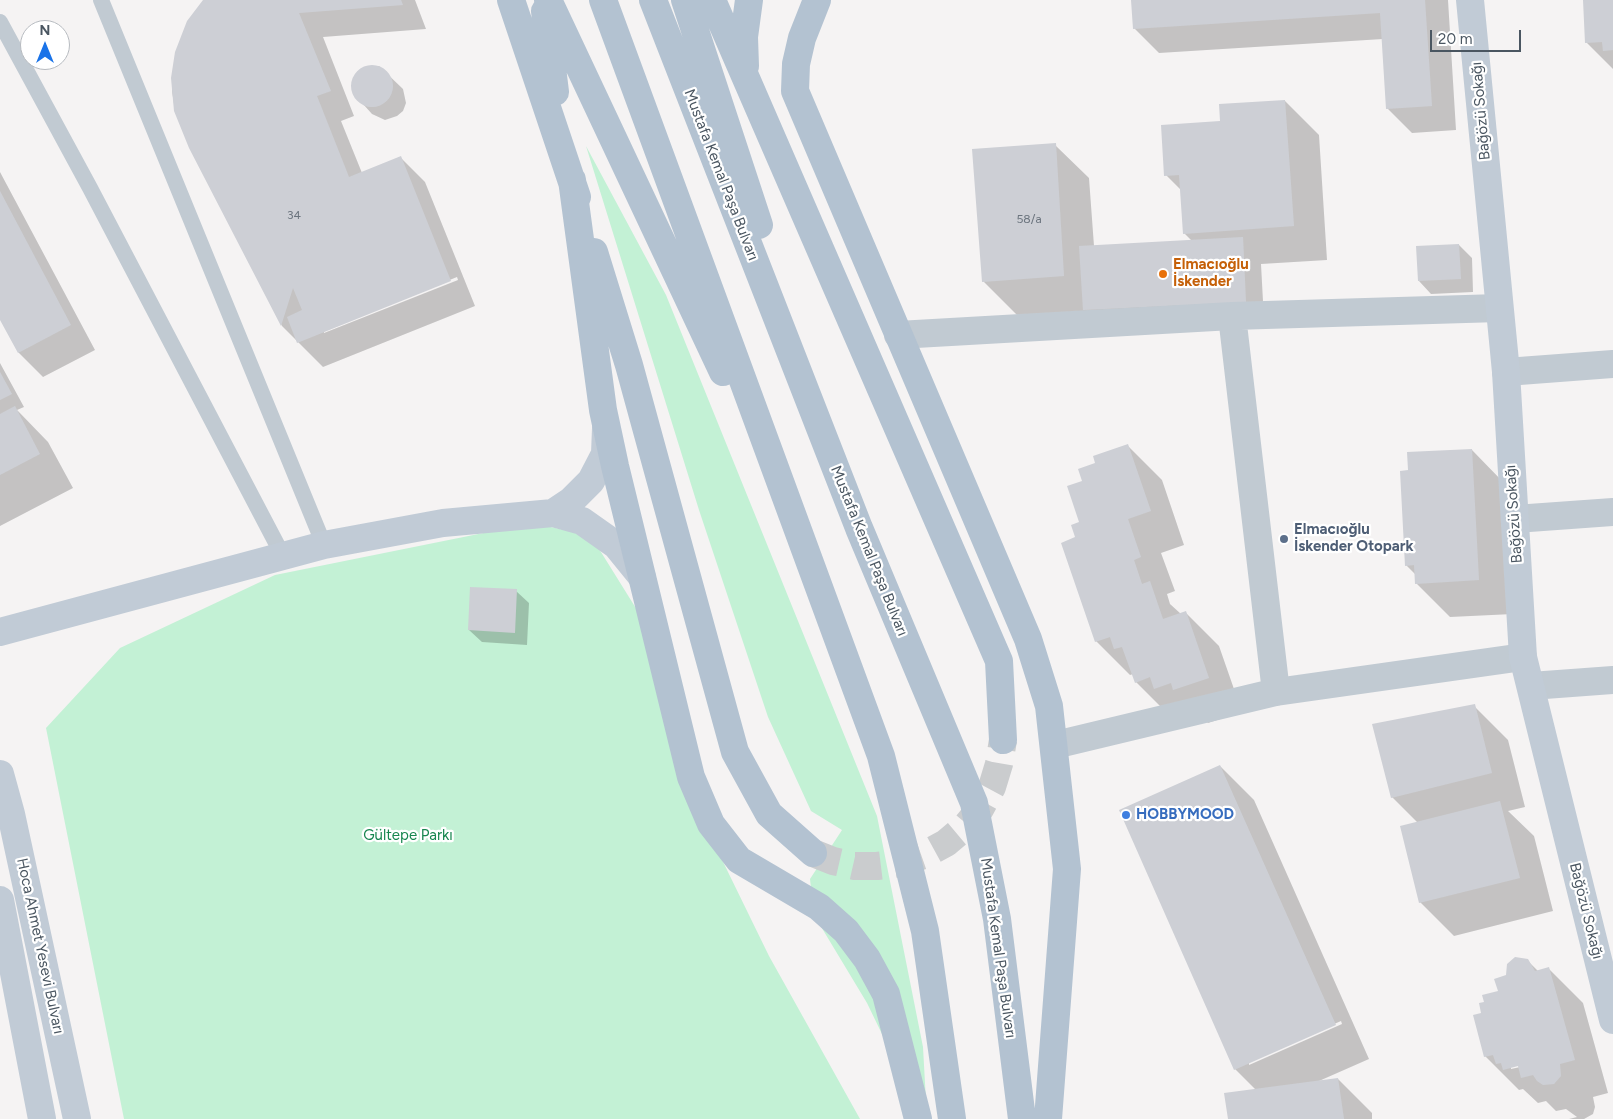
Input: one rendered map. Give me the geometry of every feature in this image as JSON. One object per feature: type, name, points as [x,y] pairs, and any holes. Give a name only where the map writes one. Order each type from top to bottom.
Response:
[{"type":"main road","points":[[511,0],[562,146],[629,365],[735,752],[769,814],[812,853]]},
{"type":"main road","points":[[544,0],[562,146]]},
{"type":"main road","points":[[548,0],[802,538]]},
{"type":"main road","points":[[603,0],[881,756],[925,931],[952,1119]]},
{"type":"main road","name":"Mustafa Kemal Paşa Bulvarı","points":[[653,0],[859,528],[974,803],[997,918],[1022,1119]]},
{"type":"main road","points":[[685,0],[859,528]]},
{"type":"main road","points":[[712,0],[999,661],[1003,740]]},
{"type":"main road","points":[[748,82],[744,37],[749,0]]},
{"type":"main road","points":[[817,0],[802,38],[796,64],[795,91],[1028,639],[1049,706],[1055,745],[1067,869],[1048,1119]]},
{"type":"main road","points":[[572,180],[595,364],[606,423],[691,777],[711,824],[739,860],[819,907],[846,931],[868,959],[886,994],[918,1119]]},
{"type":"street","name":"Bağözü Sokağı","points":[[1470,0],[1506,372],[1523,657],[1613,1020]]},
{"type":"street","points":[[898,335],[1232,316],[1499,308]]},
{"type":"street","points":[[1232,316],[1276,692]]},
{"type":"street","points":[[1506,372],[1613,364]]},
{"type":"street","points":[[553,513],[571,501],[591,480],[605,454],[606,423]]},
{"type":"street","points":[[1515,519],[1613,512]]},
{"type":"street","points":[[0,632],[324,544],[443,523],[553,513],[582,521],[616,545],[642,577]]},
{"type":"street","points":[[1055,745],[1276,692],[1523,657]]},
{"type":"street","points":[[1531,686],[1613,680]]},
{"type":"street","name":"Hoca Ahmet Yesevi Bulvarı","points":[[0,774],[11,814],[77,1119]]},
{"type":"street","points":[[0,900],[42,1119]]},
{"type":"lane","points":[[101,0],[324,544]]},
{"type":"lane","points":[[0,22],[90,188],[283,556]]},
{"type":"green space","points":[[586,146],[666,295],[877,816],[923,1047],[927,1119],[923,1119],[867,1003],[814,915],[810,879],[842,830],[811,811],[768,717],[699,510]]},
{"type":"green space","name":"Gültepe Parkı","points":[[533,523],[591,536],[647,626],[687,788],[769,956],[860,1119],[124,1119],[46,728],[120,648],[275,575]]},
{"type":"building","points":[[203,0],[401,0],[403,5],[299,13],[331,91],[317,96],[349,177],[401,156],[451,281],[297,343],[287,317],[302,310],[293,288],[281,326],[189,148],[174,111],[171,78],[175,52],[187,21]]},
{"type":"building","points":[[1131,0],[1425,0],[1432,106],[1386,109],[1380,13],[1133,29]]},
{"type":"building","points":[[1583,0],[1613,0],[1613,50],[1603,51],[1602,42],[1585,43]]},
{"type":"building","points":[[376,65],[384,68],[390,74],[393,86],[390,98],[384,104],[368,107],[360,104],[354,98],[351,82],[354,74],[360,68]]},
{"type":"building","points":[[1285,100],[1294,226],[1183,234],[1179,175],[1164,176],[1161,125],[1220,121],[1219,104]]},
{"type":"building","points":[[1056,143],[1064,276],[982,282],[972,149]]},
{"type":"building","points":[[0,191],[71,325],[18,353],[0,320]]},
{"type":"building","name":"Elmacıoğlu İskender","points":[[1243,237],[1246,302],[1083,310],[1079,246]]},
{"type":"building","points":[[1459,244],[1461,279],[1418,281],[1416,246]]},
{"type":"building","points":[[0,372],[12,394],[0,400]]},
{"type":"building","points":[[15,406],[40,454],[0,475],[0,414]]},
{"type":"building","points":[[1128,444],[1151,511],[1128,519],[1141,557],[1134,560],[1142,584],[1150,581],[1163,619],[1186,611],[1209,678],[1173,690],[1171,683],[1154,689],[1150,677],[1135,683],[1122,647],[1114,649],[1110,637],[1095,642],[1061,543],[1075,537],[1071,525],[1079,522],[1067,486],[1082,481],[1078,469],[1095,463],[1093,456]]},
{"type":"building","points":[[1472,449],[1479,580],[1415,584],[1414,565],[1405,566],[1400,471],[1408,470],[1407,452]]},
{"type":"building","points":[[470,587],[517,589],[515,633],[468,630]]},
{"type":"building","points":[[1475,704],[1492,773],[1391,798],[1372,724]]},
{"type":"building","points":[[1220,765],[1336,1025],[1234,1070],[1119,810]]},
{"type":"building","points":[[1500,801],[1520,878],[1419,903],[1400,826]]},
{"type":"building","points":[[1515,957],[1528,959],[1535,971],[1549,967],[1575,1060],[1560,1064],[1561,1076],[1554,1084],[1543,1085],[1533,1075],[1521,1078],[1518,1066],[1503,1070],[1501,1063],[1496,1064],[1493,1055],[1484,1057],[1473,1015],[1481,1013],[1479,1003],[1484,1002],[1482,995],[1498,991],[1494,979],[1506,975],[1507,964]]},
{"type":"building","points":[[1338,1078],[1344,1119],[1228,1119],[1224,1093]]},
{"type":"tunnel","points":[[813,853],[833,861],[855,866],[877,866],[901,863],[924,855],[946,843],[965,827],[980,809],[992,787],[999,764],[1003,740]]},
{"type":"place","name":"Elmacıoğlu İskender","points":[[1163,274]]},
{"type":"place","name":"Elmacıoğlu İskender Otopark","points":[[1284,539]]},
{"type":"place","name":"HOBBYMOOD","points":[[1126,815]]}]
